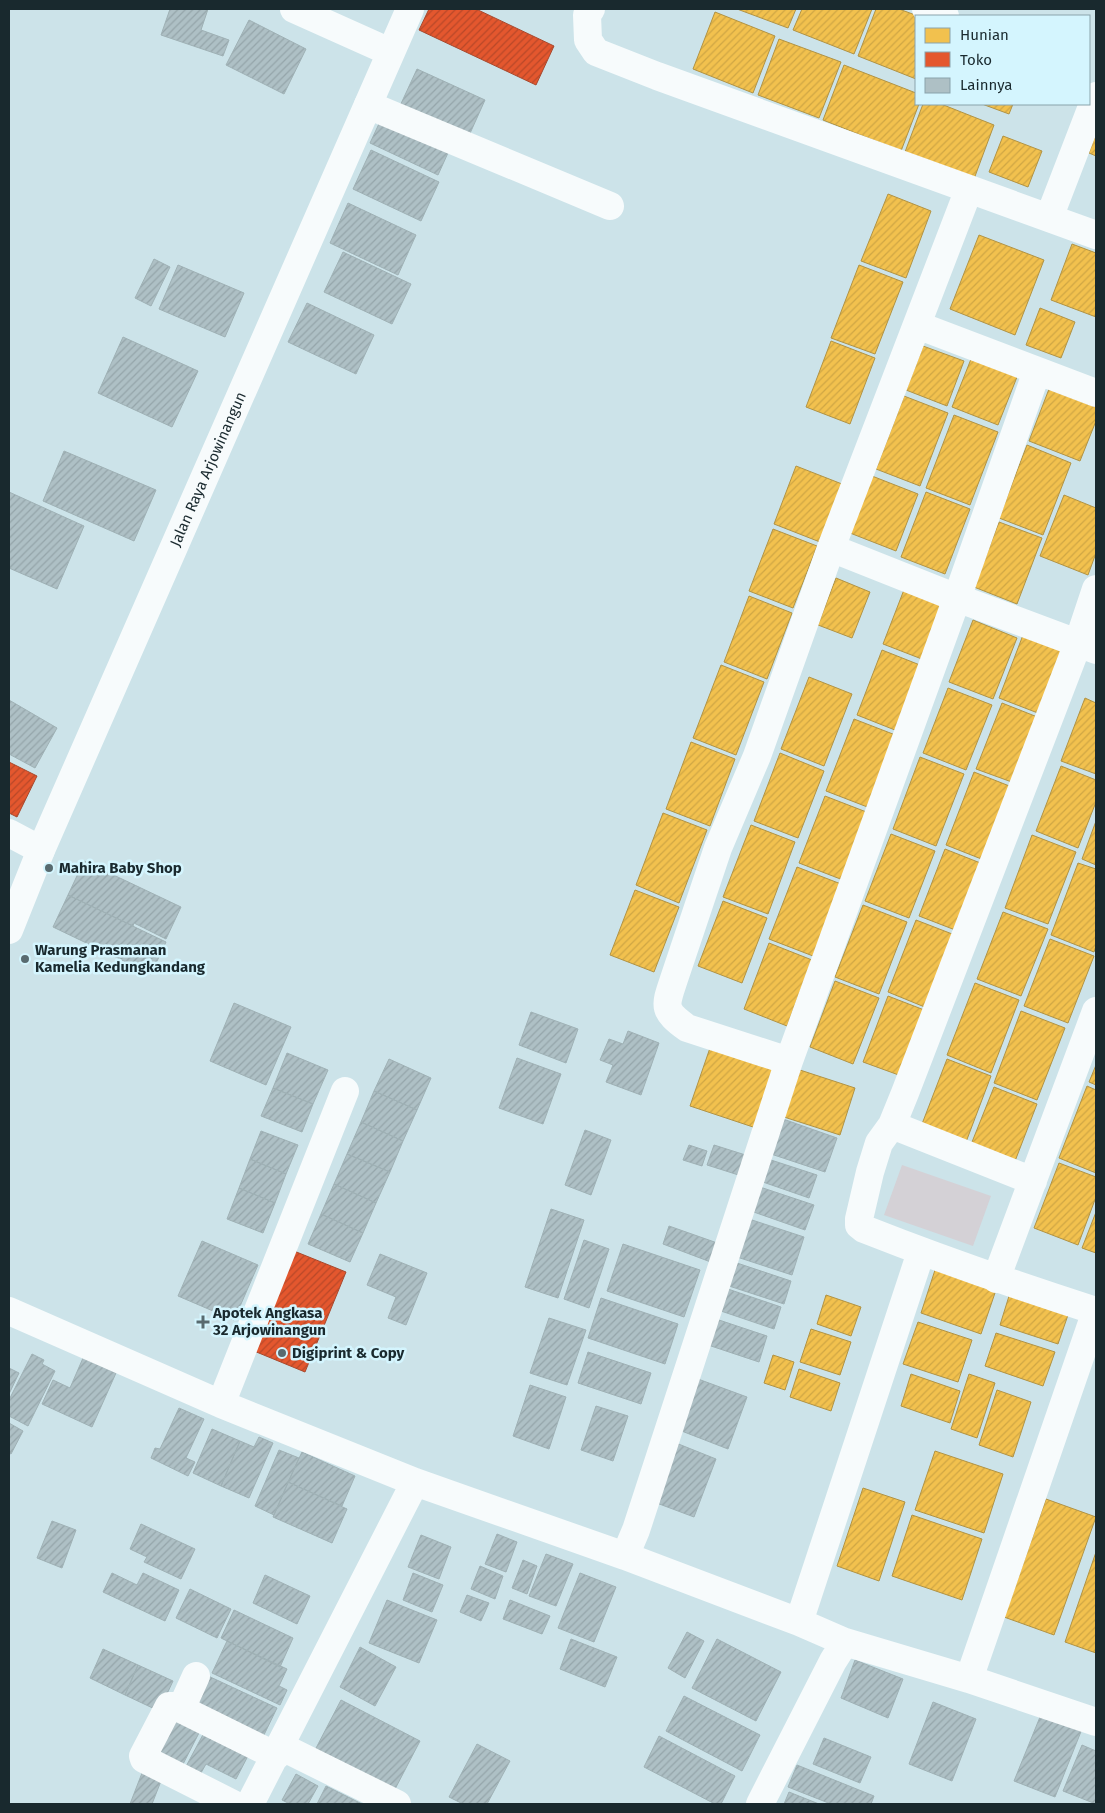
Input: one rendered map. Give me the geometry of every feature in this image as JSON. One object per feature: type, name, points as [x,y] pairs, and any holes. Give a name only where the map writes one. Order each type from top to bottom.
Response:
[{"type":"street","points":[[294,9],[390,52]]},
{"type":"street","name":"Jalan Raya Arjowinangun","points":[[9,930],[41,850],[410,9]]},
{"type":"street","points":[[926,9],[942,15]]},
{"type":"street","points":[[584,11],[588,40],[596,52],[1096,236]]},
{"type":"street","points":[[1049,218],[1096,96]]},
{"type":"street","points":[[368,105],[610,206]]},
{"type":"street","points":[[789,1061],[687,1028],[674,1019],[669,1012],[667,1001],[718,848],[757,756],[830,548],[969,190]]},
{"type":"street","points":[[917,325],[1096,393]]},
{"type":"street","points":[[625,1556],[636,1530],[789,1061],[958,598],[1037,371]]},
{"type":"street","points":[[830,548],[1087,646]]},
{"type":"street","points":[[969,1679],[1096,1311],[996,1279],[921,1252],[864,1229],[859,1225],[859,1219],[879,1144],[892,1125],[1087,646],[1096,589]]},
{"type":"street","points":[[9,833],[41,850]]},
{"type":"street","points":[[996,1279],[1096,1011]]},
{"type":"street","points":[[221,1404],[345,1091]]},
{"type":"street","points":[[892,1125],[1033,1181]]},
{"type":"street","points":[[799,1622],[921,1252]]},
{"type":"street","points":[[9,1311],[221,1404],[414,1482],[625,1556],[799,1622],[845,1642],[969,1679],[1096,1722]]},
{"type":"street","points":[[250,1804],[414,1482]]},
{"type":"street","points":[[760,1804],[833,1661],[845,1642]]},
{"type":"street","points":[[181,1709],[196,1676]]},
{"type":"street","points":[[233,1804],[144,1759],[143,1756],[168,1706],[181,1709],[397,1804]]},
{"type":"shaded area","points":[[902,1165],[991,1196],[973,1246],[884,1215]]},
{"type":"building: Hunian","points":[[737,9],[796,9],[788,28]]},
{"type":"building: Hunian","points":[[802,9],[872,9],[854,54],[793,30]]},
{"type":"building: Hunian","points":[[876,9],[899,9],[915,15],[915,79],[858,56]]},
{"type":"building: Hunian","points":[[715,12],[775,36],[753,93],[693,69]]},
{"type":"building: Hunian","points":[[779,39],[841,62],[819,118],[758,95]]},
{"type":"building: Hunian","points":[[844,65],[915,93],[915,105],[919,105],[901,151],[823,120]]},
{"type":"building: Hunian","points":[[923,105],[944,105],[994,125],[974,179],[905,152]]},
{"type":"building: Hunian","points":[[985,105],[1013,105],[1009,114]]},
{"type":"building: Hunian","points":[[1096,133],[1096,156],[1089,153]]},
{"type":"building: Hunian","points":[[1003,136],[1042,151],[1028,187],[989,172]]},
{"type":"building: Hunian","points":[[888,194],[931,211],[906,278],[861,261]]},
{"type":"building: Hunian","points":[[979,235],[1044,260],[1015,335],[950,309]]},
{"type":"building: Hunian","points":[[1072,244],[1096,253],[1096,317],[1051,300]]},
{"type":"building: Hunian","points":[[859,265],[903,282],[875,354],[831,338]]},
{"type":"building: Hunian","points":[[1040,308],[1075,322],[1061,358],[1026,345]]},
{"type":"building: Hunian","points":[[831,341],[875,358],[850,424],[806,407]]},
{"type":"building: Hunian","points":[[923,346],[964,361],[947,406],[906,390]]},
{"type":"building: Hunian","points":[[973,354],[1019,372],[998,425],[952,407]]},
{"type":"building: Hunian","points":[[1049,389],[1096,407],[1096,421],[1080,461],[1029,441]]},
{"type":"building: Hunian","points":[[904,396],[948,413],[920,486],[876,469]]},
{"type":"building: Hunian","points":[[954,415],[998,432],[970,505],[926,488]]},
{"type":"building: Hunian","points":[[1027,445],[1071,463],[1043,535],[999,518]]},
{"type":"building: Hunian","points":[[796,466],[842,484],[820,542],[774,524]]},
{"type":"building: Hunian","points":[[872,476],[918,494],[896,551],[850,533]]},
{"type":"building: Hunian","points":[[926,492],[970,509],[945,574],[901,557]]},
{"type":"building: Hunian","points":[[1064,495],[1096,508],[1096,553],[1088,575],[1040,556]]},
{"type":"building: Hunian","points":[[999,522],[1042,538],[1017,604],[974,587]]},
{"type":"building: Hunian","points":[[773,529],[817,546],[793,608],[749,591]]},
{"type":"building: Hunian","points":[[836,578],[870,592],[852,638],[818,625]]},
{"type":"building: Hunian","points":[[907,582],[951,600],[927,661],[883,644]]},
{"type":"building: Hunian","points":[[749,596],[792,613],[767,679],[724,662]]},
{"type":"building: Hunian","points":[[973,620],[1017,638],[993,699],[949,682]]},
{"type":"building: Hunian","points":[[1023,635],[1067,652],[1043,715],[999,698]]},
{"type":"building: Hunian","points":[[882,650],[925,667],[900,732],[857,715]]},
{"type":"building: Hunian","points":[[721,665],[764,682],[736,755],[693,738]]},
{"type":"building: Hunian","points":[[809,677],[852,694],[824,766],[781,749]]},
{"type":"building: Hunian","points":[[948,688],[992,705],[966,770],[923,753]]},
{"type":"building: Hunian","points":[[1085,698],[1096,703],[1096,774],[1061,761]]},
{"type":"building: Hunian","points":[[1002,703],[1045,720],[1020,785],[976,769]]},
{"type":"building: Hunian","points":[[854,719],[898,736],[870,808],[826,791]]},
{"type":"building: Hunian","points":[[691,742],[735,759],[710,826],[666,809]]},
{"type":"building: Hunian","points":[[780,753],[824,771],[798,838],[754,821]]},
{"type":"building: Hunian","points":[[920,757],[964,774],[936,846],[893,829]]},
{"type":"building: Hunian","points":[[1061,766],[1096,780],[1096,802],[1078,848],[1036,831]]},
{"type":"building: Hunian","points":[[974,772],[1017,789],[989,862],[946,845]]},
{"type":"building: Hunian","points":[[825,796],[869,813],[843,880],[799,863]]},
{"type":"building: Hunian","points":[[663,813],[707,830],[679,903],[636,885]]},
{"type":"building: Hunian","points":[[1096,821],[1096,865],[1082,859]]},
{"type":"building: Hunian","points":[[751,825],[795,842],[768,914],[723,897]]},
{"type":"building: Hunian","points":[[891,834],[935,851],[909,918],[865,901]]},
{"type":"building: Hunian","points":[[1032,835],[1076,852],[1048,924],[1005,908]]},
{"type":"building: Hunian","points":[[945,849],[988,866],[963,933],[919,916]]},
{"type":"building: Hunian","points":[[1078,863],[1096,869],[1096,946],[1094,952],[1051,935]]},
{"type":"building: Hunian","points":[[797,867],[841,884],[813,956],[769,939]]},
{"type":"building: Hunian","points":[[635,890],[679,907],[654,972],[610,955]]},
{"type":"building: Hunian","points":[[723,901],[767,918],[742,983],[698,966]]},
{"type":"building: Hunian","points":[[863,905],[907,922],[879,994],[835,977]]},
{"type":"building: Hunian","points":[[1003,912],[1048,929],[1021,996],[977,979]]},
{"type":"building: Hunian","points":[[916,920],[960,937],[932,1010],[888,992]]},
{"type":"building: Hunian","points":[[1050,939],[1094,956],[1068,1023],[1024,1006]]},
{"type":"building: Hunian","points":[[769,943],[812,960],[787,1026],[744,1009]]},
{"type":"building: Hunian","points":[[835,981],[879,998],[853,1064],[810,1047]]},
{"type":"building: Hunian","points":[[975,983],[1019,1000],[991,1073],[947,1055]]},
{"type":"building: Hunian","points":[[888,996],[932,1013],[907,1078],[863,1062]]},
{"type":"building: Hunian","points":[[1021,1011],[1065,1028],[1037,1100],[994,1083]]},
{"type":"building: Hunian","points":[[711,1045],[776,1067],[756,1128],[690,1106]]},
{"type":"building: Hunian","points":[[947,1059],[991,1076],[966,1142],[922,1124]]},
{"type":"building: Hunian","points":[[1096,1065],[1096,1085],[1089,1082]]},
{"type":"building: Hunian","points":[[800,1070],[855,1088],[840,1135],[784,1117]]},
{"type":"building: Hunian","points":[[1087,1086],[1096,1090],[1096,1173],[1059,1158]]},
{"type":"building: Hunian","points":[[994,1087],[1037,1104],[1012,1169],[968,1152]]},
{"type":"building: Hunian","points":[[1059,1163],[1096,1177],[1096,1197],[1078,1245],[1034,1228]]},
{"type":"building: Hunian","points":[[1096,1212],[1096,1253],[1082,1248]]},
{"type":"building: Hunian","points":[[935,1270],[996,1290],[981,1334],[921,1313]]},
{"type":"building: Hunian","points":[[826,1295],[861,1307],[851,1336],[817,1324]]},
{"type":"building: Hunian","points":[[1009,1296],[1068,1315],[1058,1344],[1000,1325]]},
{"type":"building: Hunian","points":[[918,1322],[972,1340],[958,1382],[903,1364]]},
{"type":"building: Hunian","points":[[811,1329],[851,1342],[840,1375],[800,1362]]},
{"type":"building: Hunian","points":[[996,1333],[1055,1352],[1043,1386],[985,1366]]},
{"type":"building: Hunian","points":[[773,1355],[794,1362],[785,1390],[764,1383]]},
{"type":"building: Hunian","points":[[799,1369],[840,1383],[831,1411],[790,1397]]},
{"type":"building: Hunian","points":[[911,1374],[960,1391],[950,1423],[901,1406]]},
{"type":"building: Hunian","points":[[969,1374],[995,1383],[977,1438],[951,1429]]},
{"type":"building: Hunian","points":[[997,1390],[1031,1402],[1013,1457],[979,1445]]},
{"type":"building: Hunian","points":[[935,1451],[1003,1474],[984,1533],[915,1510]]},
{"type":"building: Hunian","points":[[863,1488],[905,1502],[879,1581],[837,1566]]},
{"type":"building: Hunian","points":[[1046,1499],[1096,1517],[1054,1635],[1004,1617]]},
{"type":"building: Hunian","points":[[912,1515],[982,1539],[962,1600],[892,1576]]},
{"type":"building: Hunian","points":[[1096,1552],[1096,1653],[1065,1642]]},
{"type":"building: Toko","points":[[429,9],[476,9],[554,46],[536,85],[419,30]]},
{"type":"building: Toko","points":[[9,762],[37,776],[17,817],[9,813]]},
{"type":"building: Toko","points":[[294,1251],[346,1272],[305,1372],[254,1351]]},
{"type":"building: Lainnya","points":[[170,9],[208,9],[201,30],[229,40],[223,56],[161,35]]},
{"type":"building: Lainnya","points":[[249,20],[306,49],[284,94],[226,65]]},
{"type":"building: Lainnya","points":[[417,69],[485,100],[467,140],[399,108]]},
{"type":"building: Lainnya","points":[[384,113],[452,144],[438,175],[370,143]]},
{"type":"building: Lainnya","points":[[371,150],[439,182],[421,221],[353,189]]},
{"type":"building: Lainnya","points":[[348,203],[416,235],[398,275],[330,243]]},
{"type":"building: Lainnya","points":[[343,252],[411,284],[392,324],[324,292]]},
{"type":"building: Lainnya","points":[[154,259],[170,267],[151,306],[135,298]]},
{"type":"building: Lainnya","points":[[178,265],[244,293],[225,337],[159,309]]},
{"type":"building: Lainnya","points":[[307,303],[374,335],[356,374],[288,342]]},
{"type":"building: Lainnya","points":[[123,337],[198,371],[172,427],[98,393]]},
{"type":"building: Lainnya","points":[[64,451],[156,490],[134,541],[43,501]]},
{"type":"building: Lainnya","points":[[9,492],[84,526],[57,589],[9,568]]},
{"type":"building: Lainnya","points":[[9,700],[57,728],[35,768],[9,754]]},
{"type":"building: Lainnya","points":[[84,861],[181,907],[166,939],[134,923],[133,926],[68,895]]},
{"type":"building: Lainnya","points":[[68,895],[166,942],[151,974],[53,927]]},
{"type":"building: Lainnya","points":[[234,1003],[291,1027],[266,1085],[210,1061]]},
{"type":"building: Lainnya","points":[[531,1012],[578,1029],[566,1063],[519,1045]]},
{"type":"building: Lainnya","points":[[628,1031],[659,1043],[641,1095],[606,1082],[613,1065],[600,1060],[609,1039],[623,1044]]},
{"type":"building: Lainnya","points":[[287,1053],[328,1070],[313,1104],[273,1088]]},
{"type":"building: Lainnya","points":[[517,1058],[561,1074],[543,1124],[499,1108]]},
{"type":"building: Lainnya","points":[[389,1059],[431,1078],[417,1110],[374,1091]]},
{"type":"building: Lainnya","points":[[273,1088],[313,1104],[302,1132],[261,1116]]},
{"type":"building: Lainnya","points":[[374,1091],[417,1110],[403,1141],[361,1122]]},
{"type":"building: Lainnya","points":[[783,1119],[837,1138],[825,1172],[771,1154]]},
{"type":"building: Lainnya","points":[[361,1122],[403,1141],[390,1172],[347,1154]]},
{"type":"building: Lainnya","points":[[585,1130],[611,1140],[591,1195],[565,1185]]},
{"type":"building: Lainnya","points":[[261,1131],[298,1145],[286,1174],[250,1159]]},
{"type":"building: Lainnya","points":[[689,1145],[707,1151],[702,1166],[683,1160]]},
{"type":"building: Lainnya","points":[[714,1145],[755,1158],[748,1178],[707,1165]]},
{"type":"building: Lainnya","points":[[347,1154],[390,1172],[376,1203],[334,1184]]},
{"type":"building: Lainnya","points":[[250,1159],[286,1174],[275,1203],[239,1188]]},
{"type":"building: Lainnya","points":[[768,1159],[817,1175],[809,1198],[760,1181]]},
{"type":"building: Lainnya","points":[[334,1184],[376,1203],[363,1233],[321,1214]]},
{"type":"building: Lainnya","points":[[757,1186],[814,1205],[805,1230],[748,1210]]},
{"type":"building: Lainnya","points":[[239,1188],[275,1203],[263,1233],[227,1219]]},
{"type":"building: Lainnya","points":[[551,1209],[584,1220],[558,1298],[525,1287]]},
{"type":"building: Lainnya","points":[[321,1214],[363,1233],[350,1262],[308,1244]]},
{"type":"building: Lainnya","points":[[749,1219],[804,1237],[792,1275],[737,1257]]},
{"type":"building: Lainnya","points":[[669,1226],[723,1245],[716,1264],[663,1244]]},
{"type":"building: Lainnya","points":[[584,1240],[609,1249],[589,1308],[564,1299]]},
{"type":"building: Lainnya","points":[[202,1241],[258,1265],[234,1320],[178,1296]]},
{"type":"building: Lainnya","points":[[623,1244],[700,1270],[684,1317],[607,1291]]},
{"type":"building: Lainnya","points":[[380,1254],[427,1273],[406,1325],[388,1318],[396,1297],[367,1285]]},
{"type":"building: Lainnya","points":[[734,1262],[791,1281],[784,1304],[726,1285]]},
{"type":"building: Lainnya","points":[[722,1287],[781,1307],[774,1329],[715,1309]]},
{"type":"building: Lainnya","points":[[601,1298],[678,1324],[665,1364],[588,1338]]},
{"type":"building: Lainnya","points":[[549,1318],[586,1330],[567,1385],[530,1373]]},
{"type":"building: Lainnya","points":[[713,1318],[767,1336],[759,1362],[705,1344]]},
{"type":"building: Lainnya","points":[[588,1352],[651,1373],[641,1404],[578,1383]]},
{"type":"building: Lainnya","points":[[32,1354],[44,1360],[42,1364],[55,1371],[28,1426],[9,1416],[9,1400]]},
{"type":"building: Lainnya","points":[[83,1358],[116,1373],[92,1427],[42,1404],[53,1380],[70,1388]]},
{"type":"building: Lainnya","points":[[9,1368],[19,1373],[9,1394]]},
{"type":"building: Lainnya","points":[[698,1379],[747,1397],[728,1449],[679,1430]]},
{"type":"building: Lainnya","points":[[530,1385],[566,1397],[549,1449],[513,1436]]},
{"type":"building: Lainnya","points":[[596,1406],[628,1416],[613,1461],[581,1450]]},
{"type":"building: Lainnya","points":[[179,1408],[204,1419],[186,1458],[195,1462],[188,1476],[151,1458],[155,1448],[160,1449]]},
{"type":"building: Lainnya","points":[[9,1423],[23,1431],[11,1454],[9,1453]]},
{"type":"building: Lainnya","points":[[212,1429],[240,1441],[221,1486],[193,1473]]},
{"type":"building: Lainnya","points":[[259,1437],[273,1443],[249,1498],[221,1486],[240,1441],[254,1447]]},
{"type":"building: Lainnya","points":[[676,1443],[716,1459],[694,1517],[654,1502]]},
{"type":"building: Lainnya","points":[[279,1450],[299,1458],[274,1515],[255,1506]]},
{"type":"building: Lainnya","points":[[302,1452],[355,1476],[342,1506],[288,1482]]},
{"type":"building: Lainnya","points":[[288,1482],[347,1509],[332,1543],[273,1517]]},
{"type":"building: Lainnya","points":[[52,1521],[76,1530],[62,1568],[37,1558]]},
{"type":"building: Lainnya","points":[[141,1524],[195,1549],[181,1579],[144,1562],[147,1557],[130,1549]]},
{"type":"building: Lainnya","points":[[497,1534],[517,1542],[506,1572],[485,1564]]},
{"type":"building: Lainnya","points":[[421,1535],[451,1547],[439,1579],[408,1567]]},
{"type":"building: Lainnya","points":[[546,1554],[573,1564],[556,1606],[529,1596]]},
{"type":"building: Lainnya","points":[[523,1560],[537,1566],[527,1594],[512,1588]]},
{"type":"building: Lainnya","points":[[480,1566],[503,1576],[495,1599],[471,1589]]},
{"type":"building: Lainnya","points":[[112,1573],[137,1585],[143,1573],[179,1590],[165,1621],[103,1592]]},
{"type":"building: Lainnya","points":[[413,1573],[443,1585],[432,1612],[403,1600]]},
{"type":"building: Lainnya","points":[[580,1573],[616,1587],[594,1642],[558,1628]]},
{"type":"building: Lainnya","points":[[265,1575],[310,1596],[297,1624],[253,1603]]},
{"type":"building: Lainnya","points":[[190,1589],[231,1609],[217,1638],[176,1618]]},
{"type":"building: Lainnya","points":[[467,1595],[489,1603],[481,1621],[460,1612]]},
{"type":"building: Lainnya","points":[[387,1600],[437,1620],[419,1663],[369,1643]]},
{"type":"building: Lainnya","points":[[510,1600],[550,1616],[542,1634],[503,1619]]},
{"type":"building: Lainnya","points":[[234,1610],[293,1638],[280,1667],[221,1638]]},
{"type":"building: Lainnya","points":[[687,1632],[704,1641],[685,1678],[668,1668]]},
{"type":"building: Lainnya","points":[[571,1639],[617,1657],[605,1687],[560,1669]]},
{"type":"building: Lainnya","points":[[717,1639],[781,1672],[756,1721],[692,1688]]},
{"type":"building: Lainnya","points":[[227,1641],[287,1669],[279,1686],[287,1690],[280,1705],[212,1673]]},
{"type":"building: Lainnya","points":[[360,1647],[396,1667],[375,1706],[340,1687]]},
{"type":"building: Lainnya","points":[[103,1649],[138,1665],[125,1695],[90,1678]]},
{"type":"building: Lainnya","points":[[855,1660],[903,1679],[888,1718],[841,1698]]},
{"type":"building: Lainnya","points":[[138,1665],[173,1681],[159,1711],[125,1695]]},
{"type":"building: Lainnya","points":[[206,1675],[277,1708],[261,1741],[191,1709]]},
{"type":"building: Lainnya","points":[[684,1696],[760,1735],[742,1771],[666,1731]]},
{"type":"building: Lainnya","points":[[341,1700],[420,1741],[393,1793],[314,1752]]},
{"type":"building: Lainnya","points":[[933,1702],[976,1719],[952,1781],[909,1764]]},
{"type":"building: Lainnya","points":[[169,1712],[201,1729],[180,1770],[148,1753]]},
{"type":"building: Lainnya","points":[[1042,1712],[1082,1729],[1055,1797],[1014,1781]]},
{"type":"building: Lainnya","points":[[206,1729],[250,1752],[236,1779],[206,1764],[197,1780],[183,1772]]},
{"type":"building: Lainnya","points":[[659,1736],[735,1776],[721,1804],[715,1804],[644,1767]]},
{"type":"building: Lainnya","points":[[824,1738],[871,1757],[860,1783],[813,1764]]},
{"type":"building: Lainnya","points":[[477,1744],[510,1761],[487,1804],[463,1804],[449,1797]]},
{"type":"building: Lainnya","points":[[1082,1745],[1096,1751],[1096,1804],[1063,1791]]},
{"type":"building: Lainnya","points":[[797,1765],[874,1796],[871,1804],[831,1804],[788,1787]]},
{"type":"building: Lainnya","points":[[142,1773],[161,1781],[152,1804],[130,1804]]},
{"type":"building: Lainnya","points":[[296,1774],[318,1786],[308,1804],[290,1804],[282,1800]]},
{"type":"building: Lainnya","points":[[326,1786],[362,1804],[317,1804]]},
{"type":"building: Lainnya","points":[[789,1792],[819,1804],[784,1804]]},
{"type":"place","name":"Mahira Baby Shop","points":[[49,868]]},
{"type":"place","name":"Warung Prasmanan Kamelia Kedungkandang","points":[[25,959]]},
{"type":"place","name":"Apotek Angkasa 32 Arjowinangun","points":[[203,1322]]},
{"type":"place","name":"Digiprint & Copy","points":[[282,1353]]}]
